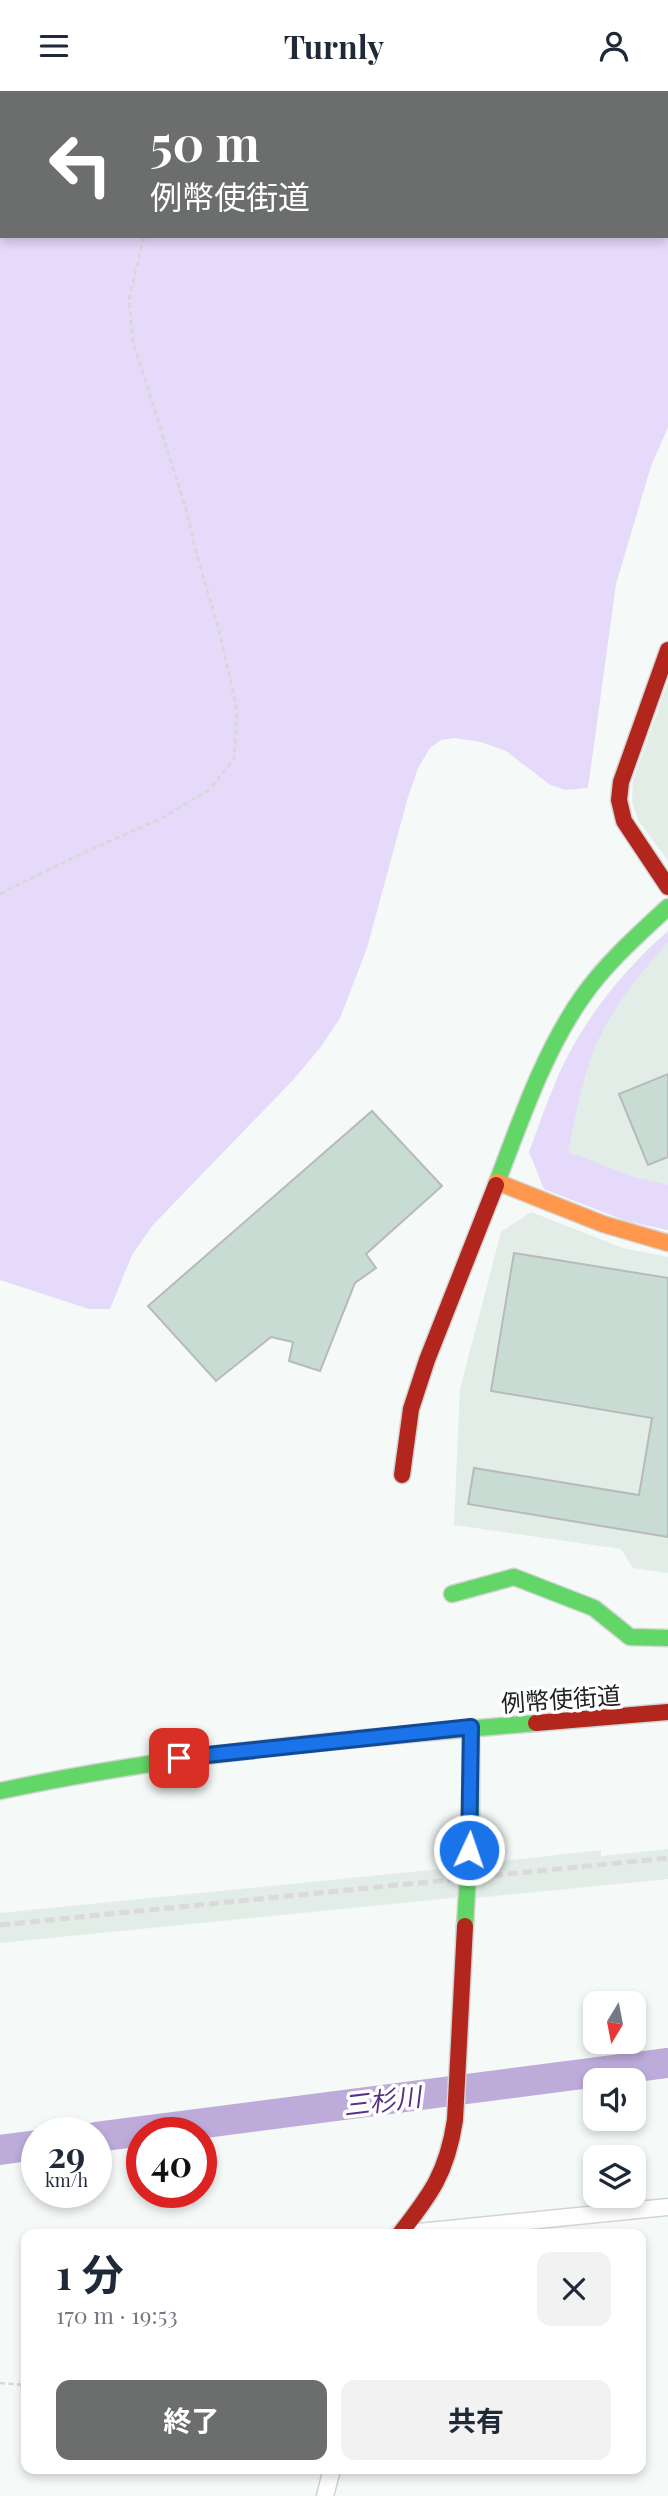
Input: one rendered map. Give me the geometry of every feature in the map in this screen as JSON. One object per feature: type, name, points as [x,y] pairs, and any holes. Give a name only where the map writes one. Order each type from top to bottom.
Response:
[{"type":"street","points":[[668,650],[636,734],[621,782],[619,800],[624,821],[668,887]]},
{"type":"street","points":[[402,1475],[411,1409],[423,1373],[526,1107],[562,1031],[576,1008],[612,960],[668,907]]},
{"type":"street","points":[[497,1182],[603,1224],[668,1243]]},
{"type":"street","points":[[452,1594],[514,1577],[594,1608],[630,1637],[668,1637]]},
{"type":"street","name":"例幣使街道","points":[[0,1791],[133,1764],[247,1750],[471,1727],[668,1712]]},
{"type":"street","points":[[403,2229],[441,2178],[450,2153],[458,2067],[471,1823],[471,1727]]},
{"type":"street","points":[[449,2229],[668,2207]]},
{"type":"street","points":[[326,2496],[331,2474]]},
{"type":"path","points":[[0,894],[76,856],[160,819],[209,790],[233,759],[237,710],[220,634],[187,512],[133,342],[129,300],[144,238]]},
{"type":"path","points":[[0,2382],[21,2384]]},
{"type":"shaded area","points":[[0,238],[668,238],[668,427],[651,466],[616,584],[588,788],[565,790],[549,784],[506,751],[481,742],[454,738],[441,740],[430,748],[418,768],[408,797],[367,948],[340,1018],[320,1048],[293,1080],[152,1226],[132,1255],[110,1309],[89,1309],[0,1280]]},
{"type":"shaded area","points":[[668,682],[668,861],[638,820],[632,802],[633,780]]},
{"type":"shaded area","points":[[668,931],[668,942],[622,998],[595,1046],[568,1152],[634,1177],[668,1185],[668,1230],[626,1221],[544,1189],[529,1152],[556,1081],[577,1039],[618,981]]},
{"type":"shaded area","points":[[668,935],[668,1191],[563,1159],[579,1076],[611,1007]]},
{"type":"shaded area","points":[[531,1212],[623,1248],[668,1257],[668,1573],[633,1568],[621,1549],[454,1525],[460,1389],[501,1232]]},
{"type":"shaded area","points":[[668,1849],[668,1879],[475,1898],[477,1864],[601,1850],[601,1856]]},
{"type":"shaded area","points":[[461,1867],[462,1897],[0,1943],[0,1913]]},
{"type":"building","points":[[668,1074],[668,1157],[648,1165],[619,1094]]},
{"type":"building","points":[[372,1111],[442,1186],[366,1254],[376,1268],[355,1283],[320,1371],[289,1361],[293,1342],[271,1337],[216,1381],[148,1306]]},
{"type":"building","points":[[514,1253],[668,1278],[668,1537],[468,1504],[474,1468],[639,1495],[652,1418],[491,1391]]},
{"type":"waterway","name":"三杉川","points":[[112,2135],[668,2063]]},
{"type":"waterway","name":"三杉川","points":[[0,2150],[21,2147]]},
{"type":"railway","points":[[0,1925],[668,1858]]},
{"type":"traffic: fast","points":[[496,1185],[534,1087],[569,1017],[602,972],[668,907]]},
{"type":"traffic: fast","points":[[452,1594],[514,1577],[594,1608],[630,1637],[668,1638]]},
{"type":"traffic: fast","points":[[0,1791],[133,1766],[267,1748],[536,1723]]},
{"type":"traffic: fast","points":[[465,1926],[471,1823],[471,1727]]},
{"type":"traffic: slow","points":[[497,1182],[603,1224],[668,1243]]},
{"type":"traffic: jam","points":[[668,650],[621,782],[619,800],[624,821],[668,887]]},
{"type":"traffic: jam","points":[[402,1475],[411,1409],[427,1360],[496,1185]]},
{"type":"traffic: jam","points":[[536,1723],[668,1712]]},
{"type":"traffic: jam","points":[[404,2229],[436,2182],[452,2138],[465,1926]]},
{"type":"route","points":[[179,1758],[471,1727],[469,1850]]}]
